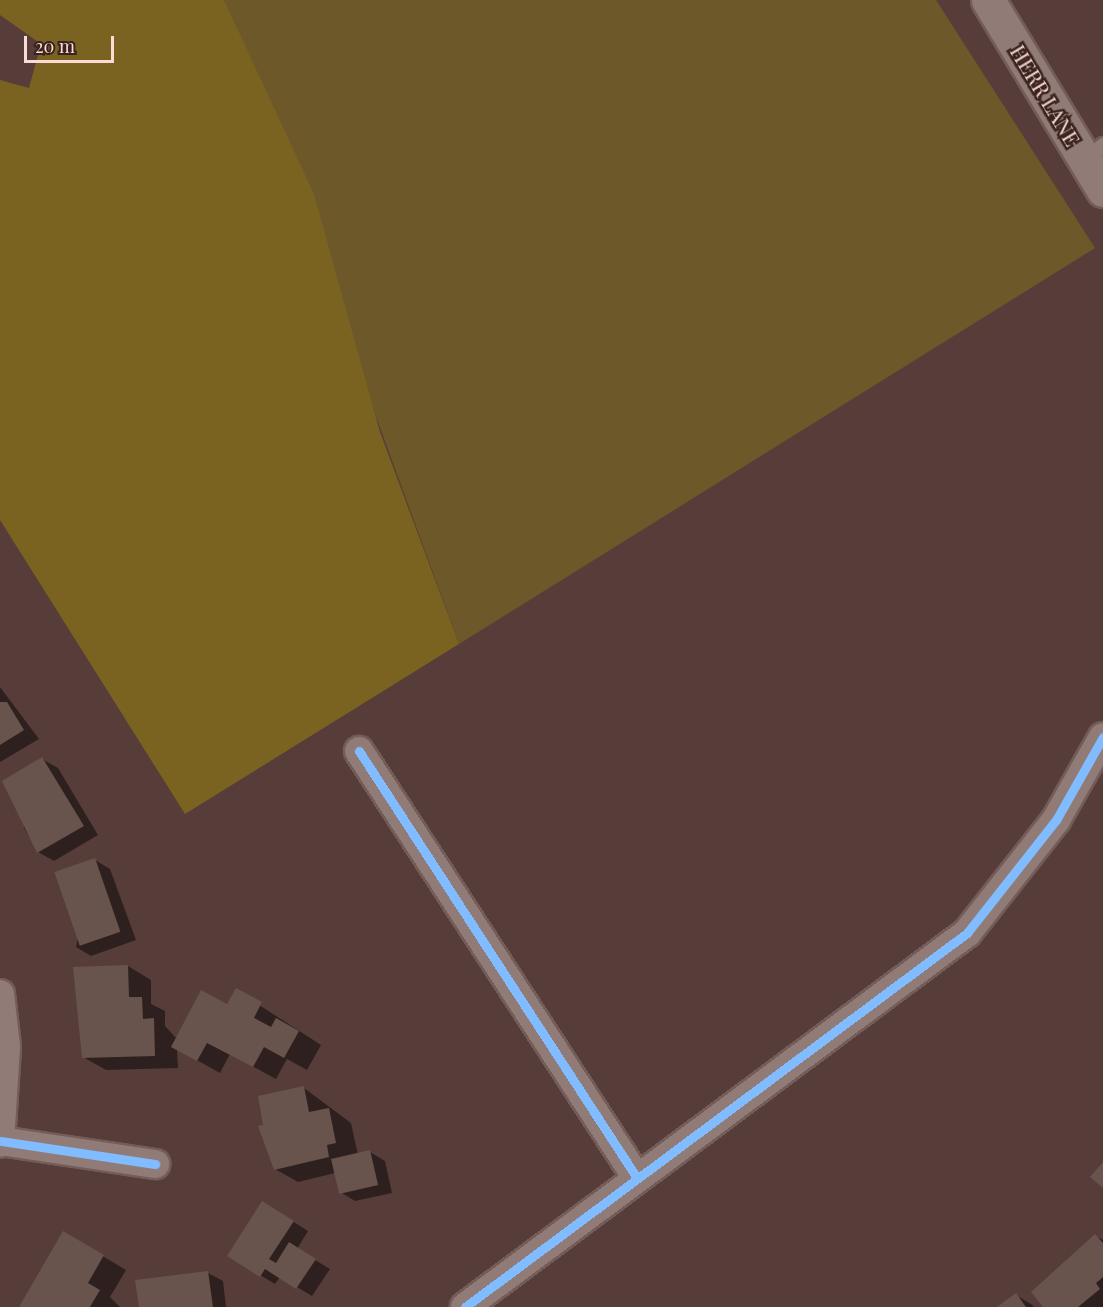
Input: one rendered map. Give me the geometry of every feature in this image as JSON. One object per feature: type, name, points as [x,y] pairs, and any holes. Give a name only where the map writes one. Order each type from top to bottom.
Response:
[{"type":"main road","name":"HERR LANE","points":[[988,0],[1094,152],[1103,190]]},
{"type":"street","points":[[465,1307],[968,933],[1056,820],[1103,737]]},
{"type":"street","points":[[359,751],[637,1178]]},
{"type":"street","points":[[0,994],[6,1047],[0,1142],[155,1164]]},
{"type":"shaded area","points":[[0,0],[224,0],[314,194],[380,432],[459,644],[185,814],[0,520],[0,80],[29,88],[41,44],[0,15]]},
{"type":"shaded area","points":[[224,0],[936,0],[1095,248],[459,644]]},
{"type":"building","points":[[0,702],[7,702],[24,730],[0,745]]},
{"type":"building","points":[[42,757],[84,826],[37,853],[2,781]]},
{"type":"building","points":[[95,858],[120,932],[80,946],[54,872]]},
{"type":"building","points":[[128,965],[129,997],[142,997],[143,1019],[154,1018],[155,1056],[82,1058],[73,967]]},
{"type":"building","points":[[236,988],[262,1002],[254,1018],[271,1027],[276,1018],[299,1031],[284,1058],[264,1047],[253,1067],[207,1043],[197,1061],[171,1047],[201,990],[227,1004]]},
{"type":"building","points":[[304,1086],[309,1112],[329,1108],[336,1143],[327,1145],[329,1157],[274,1170],[258,1126],[263,1125],[258,1096]]},
{"type":"building","points":[[370,1150],[378,1185],[339,1194],[331,1159]]},
{"type":"building","points":[[1103,1162],[1103,1188],[1090,1177]]},
{"type":"building","points":[[262,1201],[294,1221],[269,1259],[276,1263],[289,1242],[316,1259],[296,1289],[265,1269],[260,1277],[227,1256]]},
{"type":"building","points":[[63,1231],[104,1255],[88,1283],[100,1290],[90,1307],[19,1307]]},
{"type":"building","points":[[1095,1234],[1103,1243],[1103,1277],[1096,1283],[1100,1289],[1078,1307],[1043,1307],[1031,1292]]},
{"type":"building","points":[[208,1271],[213,1307],[139,1307],[135,1280]]},
{"type":"building","points":[[1016,1293],[1026,1307],[997,1307]]},
{"type":"cycle path","points":[[465,1307],[967,933],[1056,820],[1103,737]]},
{"type":"cycle path","points":[[359,751],[637,1178]]},
{"type":"cycle path","points":[[1,1141],[155,1164]]}]
